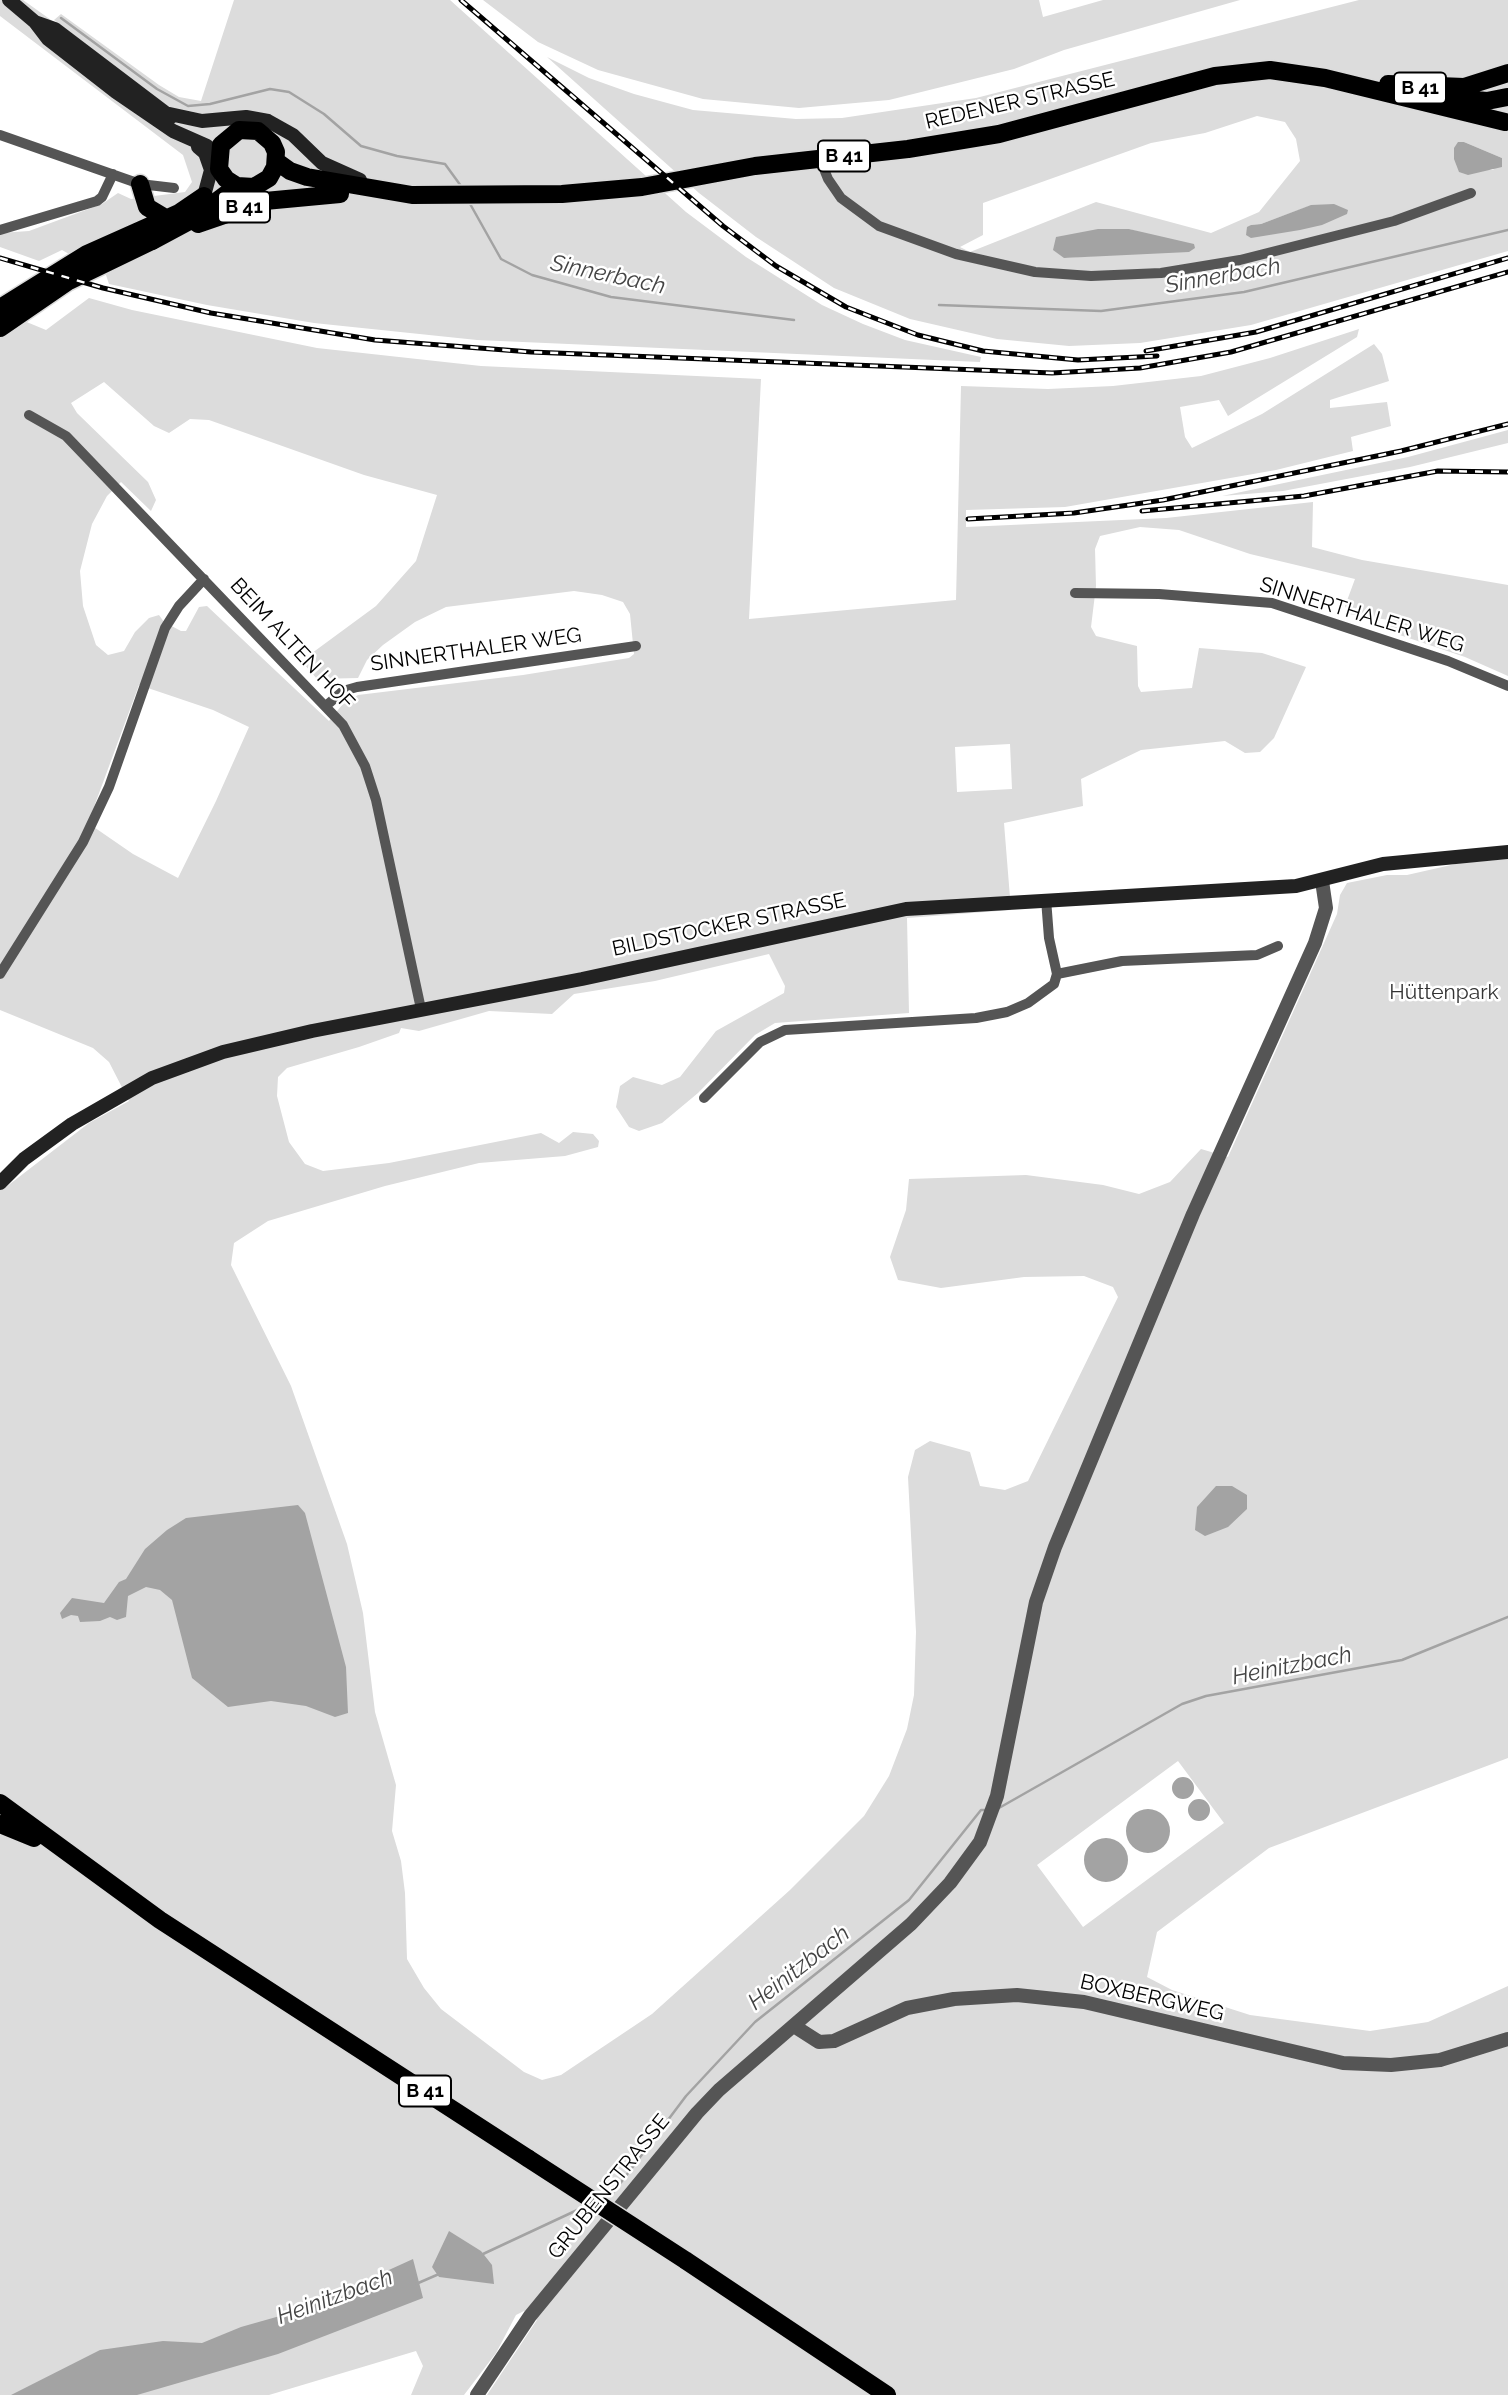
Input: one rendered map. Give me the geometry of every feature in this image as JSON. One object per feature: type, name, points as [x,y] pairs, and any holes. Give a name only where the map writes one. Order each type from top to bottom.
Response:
[{"type":"main road","points":[[9,0],[36,22],[48,39],[136,107],[200,148],[207,158],[211,176],[204,196]]},
{"type":"main road","points":[[36,22],[55,29],[165,113],[204,136],[220,155]]},
{"type":"main road","name":"REDENER STRASSE","points":[[272,170],[286,179],[340,194],[378,200],[412,195],[562,194],[642,187],[755,166],[999,134],[1215,76],[1270,70],[1294,71],[1506,126]]},
{"type":"main road","name":"B 41","points":[[1294,71],[1444,89],[1464,87],[1508,74]]},
{"type":"main road","points":[[1331,75],[1455,100],[1487,101],[1508,97]]},
{"type":"main road","name":"B 41","points":[[1506,126],[1503,112],[1508,97]]},
{"type":"main road","points":[[165,113],[193,120],[246,117],[268,121],[293,135],[322,163],[337,172],[390,190]]},
{"type":"main road","name":"B 41","points":[[0,328],[67,282],[146,235],[204,196],[217,181],[220,155],[239,130],[258,131],[272,143],[272,170],[254,187],[237,186],[226,179],[220,155]]},
{"type":"main road","points":[[173,131],[220,155]]},
{"type":"main road","name":"REDENER STRASSE","points":[[272,170],[412,195]]},
{"type":"main road","points":[[140,184],[147,207],[146,235]]},
{"type":"main road","name":"B 41","points":[[0,308],[87,254],[193,219],[237,186]]},
{"type":"main road","name":"B 41","points":[[146,235],[265,201],[340,194]]},
{"type":"main road","points":[[147,207],[167,219]]},
{"type":"main road","name":"BILDSTOCKER STRASSE","points":[[2,1175],[72,1124],[152,1079],[177,1068],[247,1046],[421,1009],[582,979],[868,916],[969,903],[1250,890],[1322,881],[1383,864],[1508,852]]},
{"type":"main road","name":"B 41","points":[[0,1804],[56,1847],[248,1977],[685,2260],[887,2395]]},
{"type":"main road","points":[[0,1824],[56,1847]]},
{"type":"street","points":[[0,135],[140,184],[174,187]]},
{"type":"street","points":[[820,159],[828,180],[841,198],[880,226],[956,254],[1035,272],[1091,276],[1161,272],[1240,260],[1394,221],[1471,193]]},
{"type":"street","points":[[0,230],[97,201],[103,197],[113,174]]},
{"type":"street","name":"BEIM ALTEN HOF","points":[[29,415],[66,436],[327,705],[343,725],[365,766],[376,800],[421,1009]]},
{"type":"street","points":[[0,974],[83,842],[109,787],[165,628],[179,606],[204,579]]},
{"type":"street","name":"SINNERTHALER WEG","points":[[1075,593],[1171,594],[1272,603],[1448,661],[1508,686]]},
{"type":"street","name":"SINNERTHALER WEG","points":[[327,705],[343,691],[357,687],[636,646]]},
{"type":"street","name":"GRUBENSTRASSE","points":[[477,2395],[530,2316],[697,2113],[911,1924],[950,1882],[980,1842],[997,1796],[1036,1602],[1055,1547],[1193,1214],[1322,926],[1326,908],[1322,881]]},
{"type":"street","points":[[704,1098],[760,1042],[785,1030],[951,1020],[1007,1012],[1045,993],[1054,984],[1057,974],[1049,938],[1046,899]]},
{"type":"street","points":[[1057,974],[1122,961],[1257,955],[1278,946]]},
{"type":"street","name":"BOXBERGWEG","points":[[794,2026],[819,2042],[834,2041],[907,2008],[954,1999],[1017,1995],[1047,1996],[1114,2008],[1343,2063],[1391,2065],[1440,2060],[1508,2039]]},
{"type":"green space","points":[[0,0],[23,0],[96,52],[54,20],[61,14],[159,85],[179,97],[201,101],[234,0],[450,0],[686,212],[746,257],[822,305],[863,324],[905,340],[981,357],[980,362],[477,340],[314,323],[207,305],[109,284],[106,275],[62,250],[39,261],[0,247],[0,233],[29,231],[102,204],[118,193],[131,199],[185,192],[192,182],[183,155],[0,16]]},
{"type":"green space","points":[[483,0],[1039,0],[1043,17],[1103,0],[1240,0],[1064,50],[1014,69],[889,100],[799,108],[703,99],[598,70],[538,42]]},
{"type":"green space","points":[[1359,0],[1508,0],[1508,251],[1251,325],[1140,343],[1069,346],[997,339],[910,319],[834,288],[756,237],[699,193],[547,57],[589,78],[693,110],[796,119],[842,118],[976,98]],"holes":[[[1257,116],[1285,122],[1296,139],[1300,161],[1259,212],[1211,233],[1096,202],[970,252],[960,247],[983,235],[983,203],[1151,143],[1205,133]],[[1458,142],[1502,158],[1493,170],[1483,170]],[[1312,205],[1246,235],[1251,225],[1261,224]],[[1129,229],[1146,234],[1094,256],[1064,258]]]},
{"type":"green space","name":"Hüttenpark","points":[[89,298],[132,310],[317,348],[481,366],[761,379],[749,619],[956,600],[961,386],[1048,389],[1113,386],[1201,376],[1270,358],[1359,329],[1357,337],[1228,416],[1219,400],[1180,407],[1185,437],[1192,448],[1262,414],[1374,344],[1382,354],[1389,381],[1330,400],[1330,408],[1387,402],[1391,426],[1351,437],[1353,451],[1276,470],[1065,507],[966,510],[966,527],[1166,518],[1313,502],[1312,547],[1362,560],[1508,585],[1508,676],[1465,657],[1385,630],[1389,620],[1349,614],[1345,606],[1355,579],[1250,554],[1179,530],[1140,527],[1100,536],[1095,549],[1096,586],[1091,627],[1096,636],[1137,646],[1138,686],[1141,692],[1192,688],[1199,648],[1262,653],[1306,667],[1274,738],[1260,752],[1245,753],[1225,741],[1141,750],[1081,779],[1083,806],[1004,823],[1011,910],[907,918],[909,1013],[775,1023],[755,1035],[698,1093],[662,1123],[639,1131],[629,1127],[616,1107],[620,1086],[633,1077],[662,1085],[680,1077],[716,1031],[784,993],[785,986],[769,954],[655,981],[574,994],[552,1014],[489,1011],[419,1031],[401,1028],[399,1033],[287,1068],[278,1077],[277,1096],[289,1142],[305,1164],[323,1171],[389,1163],[541,1133],[559,1143],[573,1132],[593,1134],[599,1141],[598,1147],[565,1156],[479,1163],[385,1186],[268,1221],[234,1243],[231,1265],[291,1386],[347,1544],[363,1613],[375,1712],[396,1785],[392,1831],[401,1861],[405,1893],[407,1959],[424,1988],[441,2009],[524,2072],[542,2080],[561,2075],[652,2014],[790,1890],[864,1816],[889,1776],[907,1729],[914,1695],[916,1632],[908,1477],[915,1450],[930,1441],[970,1452],[980,1486],[1005,1490],[1028,1481],[1118,1297],[1113,1287],[1084,1276],[1024,1277],[941,1288],[898,1280],[890,1257],[906,1210],[909,1179],[1026,1175],[1103,1185],[1139,1194],[1170,1182],[1201,1149],[1228,1157],[1337,914],[1340,895],[1347,883],[1387,875],[1407,875],[1460,863],[1508,859],[1508,1758],[1269,1848],[1157,1932],[1147,1977],[1172,1990],[1250,2015],[1370,2031],[1428,2022],[1508,1986],[1508,2395],[487,2395],[537,2320],[524,2311],[516,2315],[496,2353],[464,2395],[411,2395],[423,2366],[416,2351],[269,2395],[0,2395],[0,1183],[6,1187],[89,1123],[129,1101],[109,1062],[93,1048],[0,1010],[0,311],[46,330]],"holes":[[[104,382],[154,426],[169,433],[190,419],[209,420],[364,475],[437,495],[416,561],[376,606],[308,656],[304,664],[317,679],[358,678],[367,660],[383,645],[415,622],[446,607],[574,591],[602,595],[623,602],[630,614],[634,654],[629,658],[523,675],[358,695],[342,705],[329,721],[207,606],[199,607],[186,631],[164,622],[159,615],[149,618],[135,632],[124,651],[108,655],[96,645],[83,606],[80,571],[92,524],[107,496],[121,482],[151,511],[156,500],[148,482],[77,413],[71,403]],[[139,685],[213,710],[249,727],[178,878],[133,854],[88,823]],[[1010,744],[1012,789],[957,792],[955,747]],[[1178,1761],[1224,1823],[1083,1927],[1037,1865]]]},
{"type":"green space","points":[[1508,430],[1508,443],[1410,467],[1283,491],[1222,496],[1408,457]]},
{"type":"water","points":[[1458,142],[1502,158],[1502,167],[1468,175],[1459,172],[1454,159],[1454,148]]},
{"type":"water","points":[[1334,204],[1348,210],[1347,214],[1322,225],[1300,230],[1251,238],[1246,235],[1247,227],[1251,225],[1261,224],[1311,205]]},
{"type":"water","points":[[1098,229],[1129,229],[1194,244],[1195,248],[1189,252],[1064,258],[1053,250],[1056,237]]},
{"type":"water","points":[[1216,1486],[1232,1486],[1247,1495],[1247,1509],[1228,1527],[1205,1536],[1195,1530],[1197,1507]]},
{"type":"water","points":[[298,1505],[305,1513],[346,1667],[348,1713],[335,1717],[306,1706],[271,1701],[228,1707],[192,1678],[172,1600],[160,1590],[146,1587],[128,1596],[126,1617],[117,1620],[110,1617],[100,1621],[80,1622],[78,1616],[71,1615],[62,1619],[60,1613],[72,1598],[104,1603],[119,1582],[126,1579],[145,1549],[186,1518]]},
{"type":"water","points":[[1183,1777],[1191,1780],[1194,1788],[1191,1796],[1183,1799],[1175,1796],[1172,1788],[1175,1780]]},
{"type":"water","points":[[1199,1799],[1207,1802],[1210,1810],[1207,1818],[1199,1821],[1191,1818],[1188,1810],[1191,1802]]},
{"type":"water","points":[[1148,1809],[1163,1816],[1170,1831],[1163,1846],[1148,1853],[1133,1846],[1126,1831],[1133,1816]]},
{"type":"water","points":[[1106,1838],[1121,1845],[1128,1860],[1121,1875],[1106,1882],[1091,1875],[1084,1860],[1091,1845]]},
{"type":"water","points":[[449,2231],[481,2251],[492,2265],[494,2284],[439,2277],[432,2267]]},
{"type":"water","points":[[413,2259],[423,2298],[278,2354],[137,2395],[11,2395],[100,2350],[163,2341],[202,2343],[241,2327],[301,2310]]},
{"type":"waterway","name":"Sinnerbach","points":[[61,18],[157,89],[188,106],[210,104],[270,89],[289,92],[324,114],[361,146],[397,156],[445,164],[461,186]]},
{"type":"waterway","name":"Sinnerbach","points":[[469,202],[501,259],[532,275],[611,297],[794,320]]},
{"type":"waterway","name":"Sinnerbach","points":[[939,305],[1101,311],[1244,292],[1508,230]]},
{"type":"waterway","name":"Heinitzbach","points":[[999,1808],[1182,1704],[1206,1696],[1402,1660],[1508,1617]]},
{"type":"waterway","name":"Heinitzbach","points":[[603,2197],[613,2193],[686,2096],[755,2022],[909,1900],[981,1810],[986,1810]]},
{"type":"waterway","name":"Heinitzbach","points":[[483,2254],[588,2205]]},
{"type":"waterway","name":"Heinitzbach","points":[[416,2284],[439,2274]]},
{"type":"railway","points":[[461,0],[723,226],[776,266],[846,307],[918,335],[983,351],[1078,360],[1157,356]]},
{"type":"railway","points":[[0,258],[103,288],[211,313],[375,340],[531,352],[1052,373],[1140,368],[1231,352],[1508,272]]},
{"type":"railway","points":[[1146,351],[1256,332],[1508,258]]},
{"type":"railway","points":[[968,519],[1074,513],[1163,500],[1401,451],[1508,424]]},
{"type":"railway","points":[[1142,511],[1304,496],[1438,471],[1508,472]]}]
